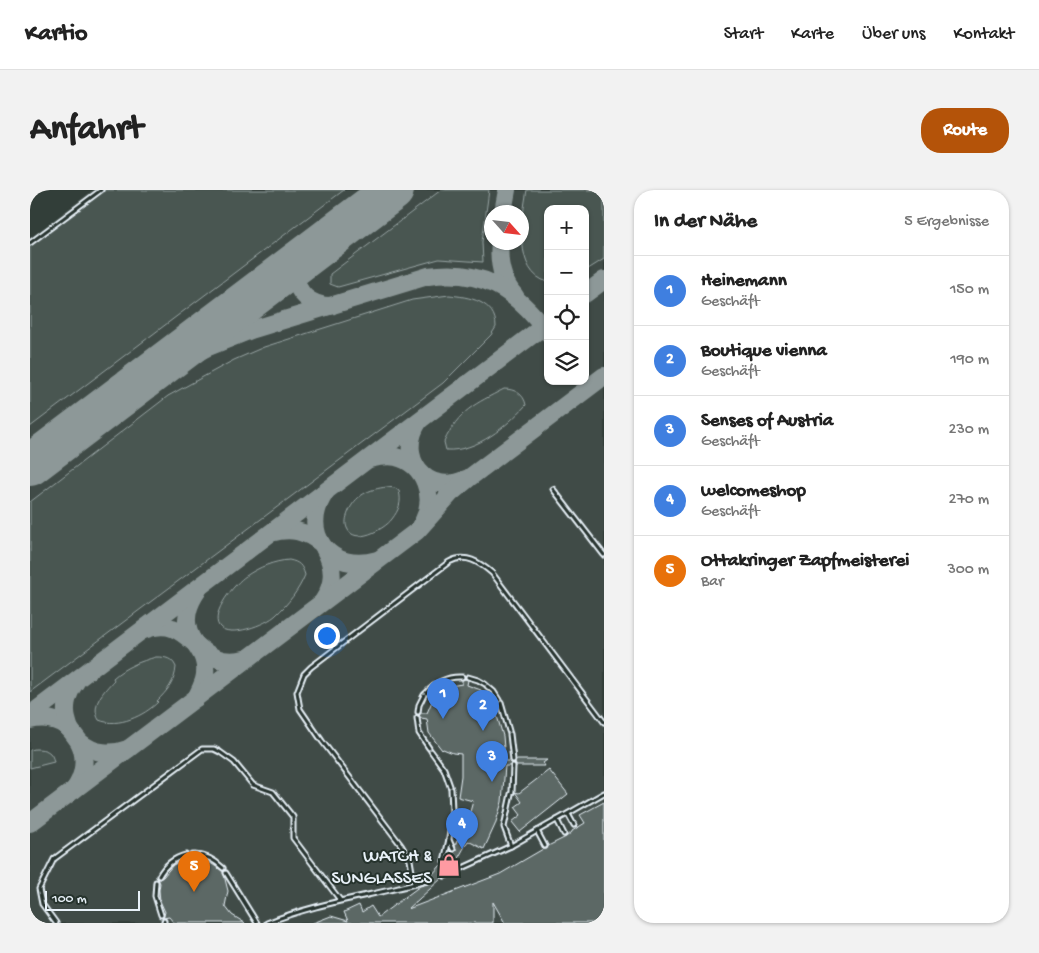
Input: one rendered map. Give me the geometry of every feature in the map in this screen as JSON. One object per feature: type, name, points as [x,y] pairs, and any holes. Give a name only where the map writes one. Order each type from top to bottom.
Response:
[{"type":"lane","points":[[30,243],[101,190]]},
{"type":"lane","points":[[553,489],[604,555]]},
{"type":"lane","points":[[414,884],[410,860],[401,845],[300,709],[297,692],[304,674],[311,667],[449,562],[466,558],[476,561],[492,573],[604,722]]},
{"type":"lane","points":[[418,712],[419,705],[432,686],[447,678],[462,677]]},
{"type":"lane","points":[[468,677],[486,685],[494,692],[500,702],[509,732],[513,760]]},
{"type":"lane","points":[[417,718],[419,733],[444,769],[450,787],[452,810],[449,840],[444,861]]},
{"type":"lane","points":[[56,923],[42,904],[39,889],[54,859],[202,749],[220,752],[234,762],[253,785],[273,792],[293,817],[293,838],[340,900]]},
{"type":"lane","points":[[511,846],[504,827],[511,793],[513,766]]},
{"type":"lane","points":[[445,876],[511,846],[604,793]]},
{"type":"lane","points":[[568,814],[574,825]]},
{"type":"lane","points":[[556,820],[564,834]]},
{"type":"lane","points":[[537,831],[545,846]]},
{"type":"lane","points":[[449,840],[453,849]]},
{"type":"lane","points":[[159,876],[163,869],[172,861],[186,855]]},
{"type":"lane","points":[[192,855],[211,858],[223,868]]},
{"type":"lane","points":[[454,865],[459,869]]},
{"type":"lane","points":[[226,873],[256,923]]},
{"type":"lane","points":[[267,923],[290,914],[340,900],[426,881]]},
{"type":"lane","points":[[156,882],[155,896],[161,915]]},
{"type":"shaded area","points":[[93,190],[604,190],[604,923],[30,923],[30,238]]},
{"type":"shaded area","points":[[103,190],[344,190],[30,427],[30,245]]},
{"type":"shaded area","points":[[441,190],[489,190],[487,205],[484,205],[483,262],[439,259],[338,287],[330,284],[330,274]]},
{"type":"shaded area","points":[[527,190],[604,190],[604,259],[589,268],[589,205],[544,205],[544,280],[537,277],[529,267],[524,250],[529,250],[529,205],[524,205]]},
{"type":"shaded area","points":[[449,295],[473,299],[486,306],[495,318],[496,327],[491,335],[443,383],[30,692],[30,502],[168,396],[234,360],[264,347],[412,300]]},
{"type":"shaded area","points":[[504,389],[518,393],[526,405],[491,436],[469,447],[458,450],[446,450],[444,442],[462,415],[476,404]]},
{"type":"shaded area","points":[[395,488],[399,491],[400,495],[399,506],[392,519],[377,531],[369,534],[356,536],[351,533],[347,528],[346,520],[351,507],[363,494],[374,489]]},
{"type":"shaded area","points":[[289,560],[300,564],[305,575],[293,596],[276,615],[257,626],[239,631],[224,630],[219,626],[217,620],[221,606],[230,591],[241,580],[267,565]]},
{"type":"shaded area","points":[[156,657],[168,659],[176,667],[172,682],[158,702],[146,712],[122,722],[114,723],[99,720],[96,709],[99,698],[114,680],[113,678],[133,665]]},
{"type":"shaded area","points":[[30,750],[48,751],[52,755],[54,762],[30,768]]},
{"type":"building","points":[[462,680],[468,680],[467,685],[481,690],[495,706],[503,736],[505,761],[510,761],[511,763],[510,766],[505,766],[502,802],[495,825],[484,849],[468,841],[456,862],[451,863],[452,867],[442,874],[442,878],[408,909],[500,874],[543,849],[547,849],[548,846],[566,837],[585,823],[580,815],[604,802],[604,923],[505,923],[493,902],[493,923],[313,923],[331,916],[348,921],[344,912],[359,905],[362,912],[371,906],[378,917],[420,886],[428,884],[428,879],[442,864],[447,863],[451,852],[456,851],[455,845],[468,819],[473,801],[458,797],[461,776],[461,754],[442,750],[429,733],[427,719],[421,718],[419,715],[427,713],[433,699],[441,691],[450,686],[462,684]]},
{"type":"building","points":[[516,760],[547,760],[543,763],[545,766],[516,766]]},
{"type":"building","points":[[549,770],[568,794],[520,832],[512,822],[521,815],[515,807],[522,802],[515,792],[519,793]]},
{"type":"building","points":[[189,857],[207,861],[223,871],[228,891],[225,906],[232,915],[245,923],[174,923],[169,917],[163,918],[165,912],[160,901],[160,883],[158,879],[163,877],[173,865]]},
{"type":"taxiway","points":[[504,205],[507,190]]},
{"type":"taxiway","points":[[500,250],[504,277],[515,296]]},
{"type":"taxiway","points":[[311,253],[302,261],[298,269],[298,286],[305,297],[311,301],[331,306]]},
{"type":"taxiway","points":[[120,396],[163,370],[206,348],[251,330],[428,276],[465,275],[496,285],[523,305],[544,328]]},
{"type":"taxiway","points":[[589,291],[604,280]]},
{"type":"taxiway","points":[[30,715],[544,326]]},
{"type":"taxiway","points":[[30,823],[417,531],[451,493],[469,478],[604,376]]},
{"type":"taxiway","points":[[419,421],[412,434],[411,448],[413,460],[419,470],[427,478],[438,483],[452,483],[466,479]]},
{"type":"taxiway","points":[[30,473],[72,433]]},
{"type":"taxiway","points":[[369,459],[386,456],[396,457],[406,461],[421,474],[428,492],[427,512],[423,522]]},
{"type":"taxiway","points":[[325,493],[318,508],[315,522],[317,535],[324,547],[333,556],[346,561],[360,563],[377,560]]},
{"type":"taxiway","points":[[271,533],[285,530],[298,531],[321,543]]},
{"type":"taxiway","points":[[323,601],[330,588],[332,574],[330,561],[324,548]]},
{"type":"taxiway","points":[[196,698],[204,680],[205,666],[202,655],[191,637],[187,619],[189,607],[198,590]]},
{"type":"taxiway","points":[[144,630],[160,626],[173,628],[216,658],[230,661],[248,658]]},
{"type":"taxiway","points":[[74,790],[80,779],[84,761],[79,742],[67,720],[66,703],[76,682]]},
{"type":"taxiway","points":[[30,720],[45,719],[59,722],[69,729],[85,746],[97,751],[109,753],[128,749]]},
{"type":"runway","points":[[30,465],[393,190]]},
{"type":"place","name":"Heinemann","points":[[443,719]]},
{"type":"place","name":"Boutique vienna","points":[[483,731]]},
{"type":"place","name":"Senses of Austria","points":[[492,782]]},
{"type":"place","name":"welcomeshop","points":[[462,849]]},
{"type":"place","name":"WATCH & SUNGLASSES","points":[[449,865]]},
{"type":"place","name":"Ottakringer Zapfmeisterei","points":[[194,892]]}]
